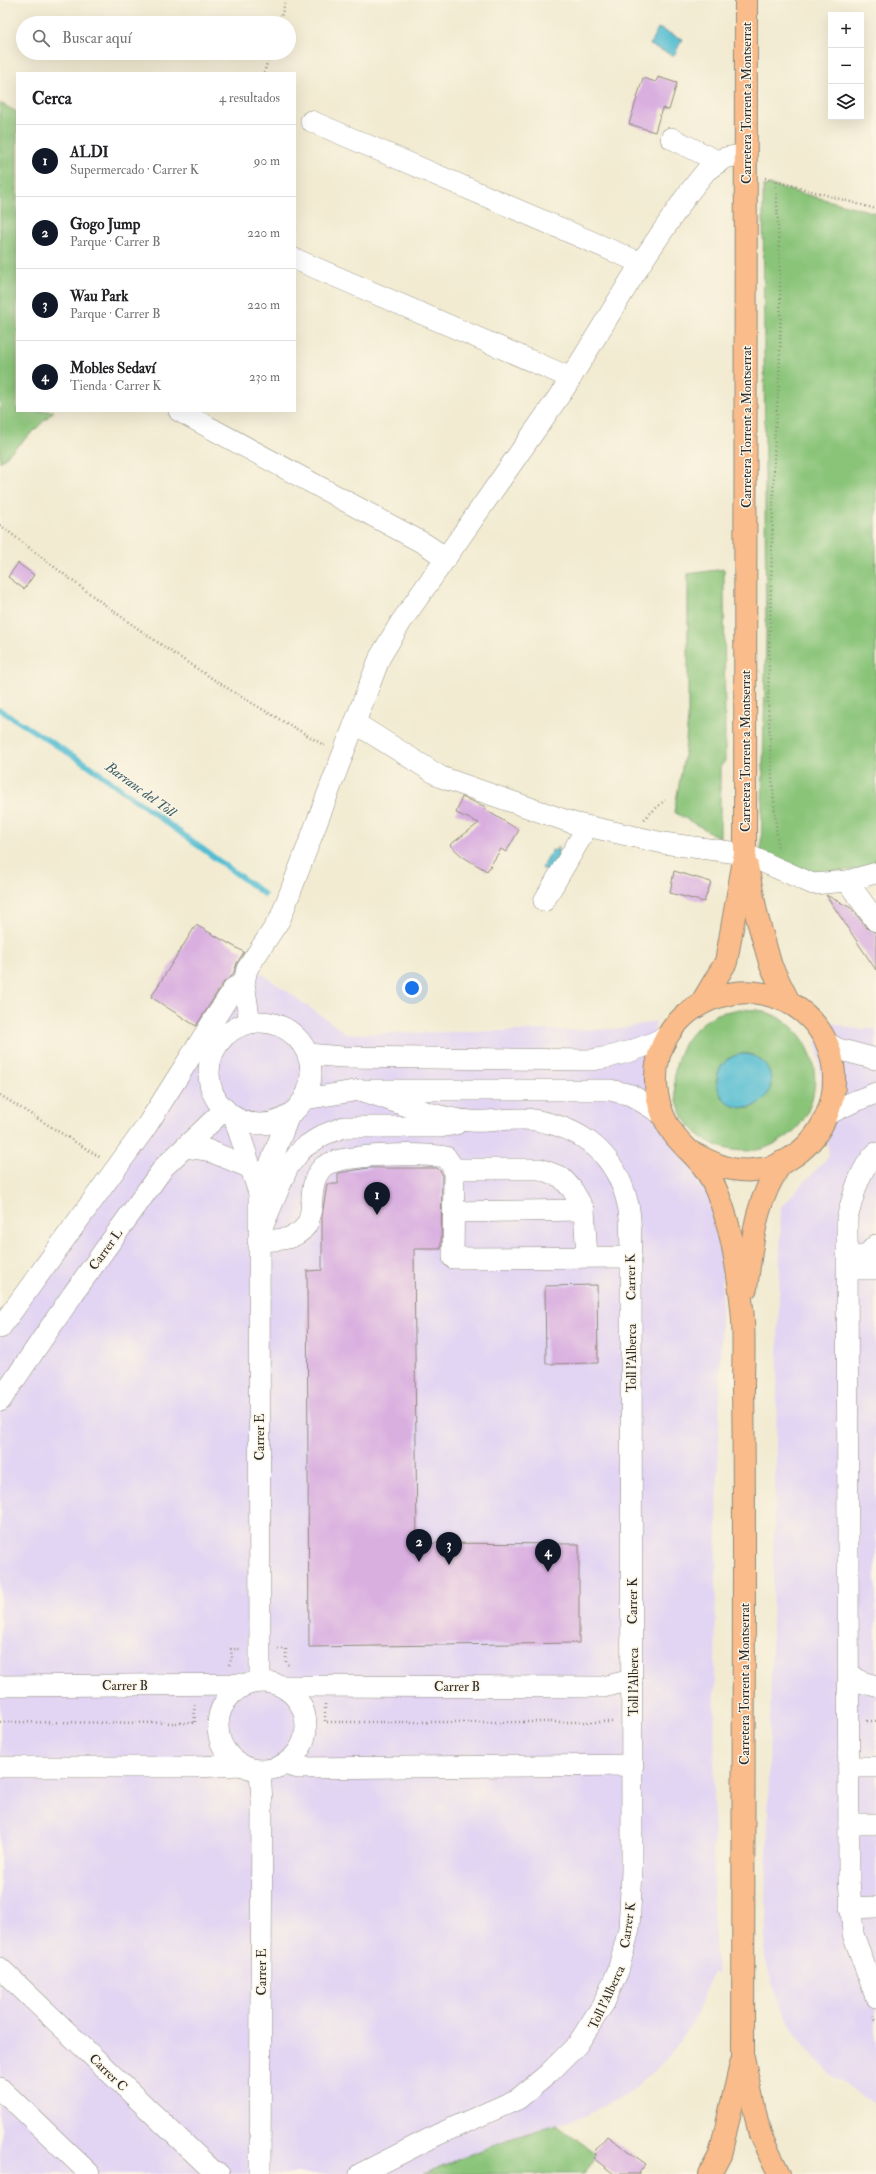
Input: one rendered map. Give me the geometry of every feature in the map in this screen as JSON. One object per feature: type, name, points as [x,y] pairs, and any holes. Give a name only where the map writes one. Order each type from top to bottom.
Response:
[{"type":"main road","name":"Carretera Torrent a Montserrat","points":[[745,854],[746,0]]},
{"type":"main road","points":[[745,854],[757,917],[771,966],[789,1002]]},
{"type":"main road","points":[[702,1002],[726,962],[745,854]]},
{"type":"main road","points":[[691,1152],[712,1164],[735,1170],[759,1169],[782,1162],[801,1150],[812,1139],[828,1114],[834,1090],[834,1065],[826,1042],[816,1026],[804,1013],[789,1002],[768,994],[745,991],[723,994],[702,1002],[682,1017],[668,1036],[660,1055],[656,1074],[657,1094],[662,1114],[674,1135],[708,1172],[719,1198],[732,1243],[742,1311]]},
{"type":"main road","points":[[742,1311],[757,1214],[766,1189],[782,1162]]},
{"type":"main road","name":"Carretera Torrent a Montserrat","points":[[742,1311],[744,1445],[743,2057]]},
{"type":"main road","points":[[710,2174],[722,2148],[743,2057]]},
{"type":"main road","points":[[743,2057],[760,2135],[779,2174]]},
{"type":"street","points":[[311,121],[641,263]]},
{"type":"street","points":[[671,138],[719,162]]},
{"type":"street","points":[[250,1023],[244,983],[247,969],[280,919],[380,657],[401,622],[571,378],[641,263],[687,195],[706,171],[724,158],[746,163]]},
{"type":"street","points":[[296,259],[571,378]]},
{"type":"street","points":[[181,412],[425,544],[446,558]]},
{"type":"street","points":[[355,722],[441,777],[503,800],[587,827],[663,843],[745,854],[813,884],[846,881],[876,873]]},
{"type":"street","points":[[544,901],[587,827]]},
{"type":"street","points":[[846,881],[876,921]]},
{"type":"street","points":[[0,1328],[116,1168],[200,1044],[234,988],[244,983]]},
{"type":"street","points":[[259,1193],[290,1115],[305,1099],[311,1082],[312,1071],[308,1054],[302,1044],[290,1031],[267,1022],[250,1023],[233,1030],[216,1047],[210,1064],[210,1081],[218,1102],[230,1113],[248,1123],[266,1124],[290,1115]]},
{"type":"street","points":[[308,1054],[342,1058],[592,1060],[617,1056],[643,1049],[668,1036]]},
{"type":"street","points":[[826,1042],[838,1049],[876,1059]]},
{"type":"street","points":[[305,1099],[360,1090],[610,1090],[631,1095],[662,1114]]},
{"type":"street","name":"Carrer K","points":[[360,1090],[438,1115],[471,1122],[534,1120],[565,1128],[597,1146],[620,1177],[628,1206],[631,1257],[633,1765],[632,1871],[629,1929],[618,1971],[604,2003],[577,2045],[548,2074],[518,2099],[437,2135],[360,2174]]},
{"type":"street","points":[[828,1114],[852,1102],[876,1093]]},
{"type":"street","points":[[230,1113],[259,1193]]},
{"type":"street","name":"Carrer L","points":[[0,1401],[72,1294],[164,1167],[185,1147],[230,1113]]},
{"type":"street","points":[[471,1122],[440,1127],[344,1127],[323,1135],[303,1148],[288,1167],[258,1239],[290,1237],[303,1230],[310,1220],[313,1184],[324,1167],[344,1158],[430,1154],[446,1157],[454,1169],[453,1258],[631,1257]]},
{"type":"street","points":[[185,1147],[207,1150],[251,1168]]},
{"type":"street","points":[[876,1153],[862,1173],[853,1192],[848,1219],[850,1908],[853,1934],[876,1997]]},
{"type":"street","points":[[454,1169],[540,1169],[561,1177],[572,1188],[584,1210],[587,1257]]},
{"type":"street","name":"Carrer E","points":[[255,1683],[259,1193]]},
{"type":"street","points":[[454,1212],[584,1210]]},
{"type":"street","points":[[848,1264],[866,1256],[876,1245]]},
{"type":"street","points":[[848,1264],[876,1269]]},
{"type":"street","points":[[850,1674],[861,1682],[876,1686]]},
{"type":"street","name":"Carrer B","points":[[282,1686],[603,1687],[632,1680]]},
{"type":"street","points":[[0,1767],[251,1767],[272,1769],[284,1764],[294,1756],[302,1744],[306,1731],[305,1718],[301,1705],[293,1694],[282,1686],[255,1683],[238,1690],[228,1698],[222,1710],[218,1722],[219,1735],[224,1747],[232,1758],[251,1767]]},
{"type":"street","name":"Carrer B","points":[[0,1686],[255,1683]]},
{"type":"street","points":[[284,1764],[299,1768],[633,1765]]},
{"type":"street","name":"Carrer E","points":[[251,1767],[262,1802],[260,2174]]},
{"type":"street","points":[[849,1767],[876,1767]]},
{"type":"street","points":[[849,1824],[876,1824]]},
{"type":"street","points":[[850,1908],[876,1907]]},
{"type":"street","name":"Carrer C","points":[[0,1968],[212,2170],[219,2174]]},
{"type":"street","points":[[0,2088],[90,2174]]},
{"type":"path","points":[[281,16],[286,0]]},
{"type":"path","points":[[264,72],[268,60]]},
{"type":"path","points":[[746,163],[776,182],[876,209]]},
{"type":"path","points":[[776,182],[778,233],[779,393],[775,428],[768,703],[777,842],[784,871]]},
{"type":"path","points":[[0,525],[60,572],[161,644],[222,685],[343,756]]},
{"type":"path","points":[[0,1095],[116,1168]]},
{"type":"shaded area","points":[[247,954],[254,968],[347,1034],[622,1029],[655,1021],[655,1048],[651,1081],[714,1199],[723,1234],[716,1573],[713,1904],[717,1975],[712,1972],[697,2014],[671,2054],[652,2073],[625,2095],[583,2117],[506,2140],[423,2174],[0,2174],[0,1318],[116,1155]]},
{"type":"shaded area","points":[[814,1017],[853,1029],[876,1029],[876,2105],[833,2076],[809,2052],[796,2034],[780,2004],[771,1980],[765,1957],[781,1207],[829,1156]]},
{"type":"green space","points":[[0,103],[16,111],[16,412],[53,412],[0,462]]},
{"type":"green space","points":[[770,185],[876,213],[876,868],[806,874],[761,851],[766,636],[763,192],[764,186]]},
{"type":"green space","points":[[724,569],[725,761],[720,767],[720,838],[674,812],[685,751],[688,718],[688,574]]},
{"type":"green space","points":[[739,1009],[763,1011],[779,1018],[792,1027],[810,1052],[814,1067],[815,1083],[812,1099],[806,1115],[800,1125],[779,1142],[764,1148],[743,1151],[733,1150],[710,1142],[692,1128],[680,1110],[675,1090],[675,1069],[682,1048],[695,1029],[715,1015]],"holes":[[[744,1053],[754,1055],[771,1085],[767,1094],[758,1105],[744,1108],[722,1097],[716,1081],[727,1059]]]},
{"type":"green space","points":[[557,2124],[596,2154],[583,2174],[423,2174],[506,2140]]},
{"type":"water","points":[[658,28],[682,39],[674,56],[650,45]]},
{"type":"water","points":[[559,847],[558,853],[561,855],[551,873],[542,868],[552,850],[554,851]]},
{"type":"water","points":[[739,1054],[749,1054],[759,1058],[767,1066],[771,1076],[771,1086],[767,1096],[759,1104],[749,1108],[739,1108],[729,1104],[721,1096],[717,1086],[717,1076],[721,1066],[729,1058]]},
{"type":"building","points":[[658,77],[677,83],[669,110],[662,108],[655,132],[629,124],[643,78],[656,82]]},
{"type":"building","points":[[18,563],[34,575],[24,589],[8,577]]},
{"type":"building","points":[[462,797],[486,807],[484,809],[519,830],[506,852],[501,849],[487,871],[463,857],[450,845],[479,823],[456,813]]},
{"type":"building","points":[[674,871],[711,882],[704,902],[670,893]]},
{"type":"building","points":[[826,895],[851,908],[867,928],[876,933],[876,970]]},
{"type":"building","points":[[196,925],[244,952],[237,963],[233,975],[224,982],[196,1026],[151,997]]},
{"type":"building","points":[[368,1168],[437,1168],[442,1173],[441,1249],[414,1249],[417,1543],[579,1544],[579,1643],[309,1647],[307,1271],[322,1270],[322,1216],[327,1184],[338,1184],[338,1173]]},
{"type":"building","points":[[597,1285],[598,1363],[546,1364],[545,1286]]},
{"type":"building","points":[[607,2136],[646,2164],[638,2174],[614,2174],[593,2158],[596,2154],[594,2152]]},
{"type":"waterway","name":"Barranc del Toll","points":[[0,710],[91,767],[264,894]]},
{"type":"place","name":"ALDI","points":[[377,1215]]},
{"type":"place","name":"Gogo Jump","points":[[419,1562]]},
{"type":"place","name":"Wau Park","points":[[449,1565]]},
{"type":"place","name":"Mobles Sedaví","points":[[548,1572]]}]
